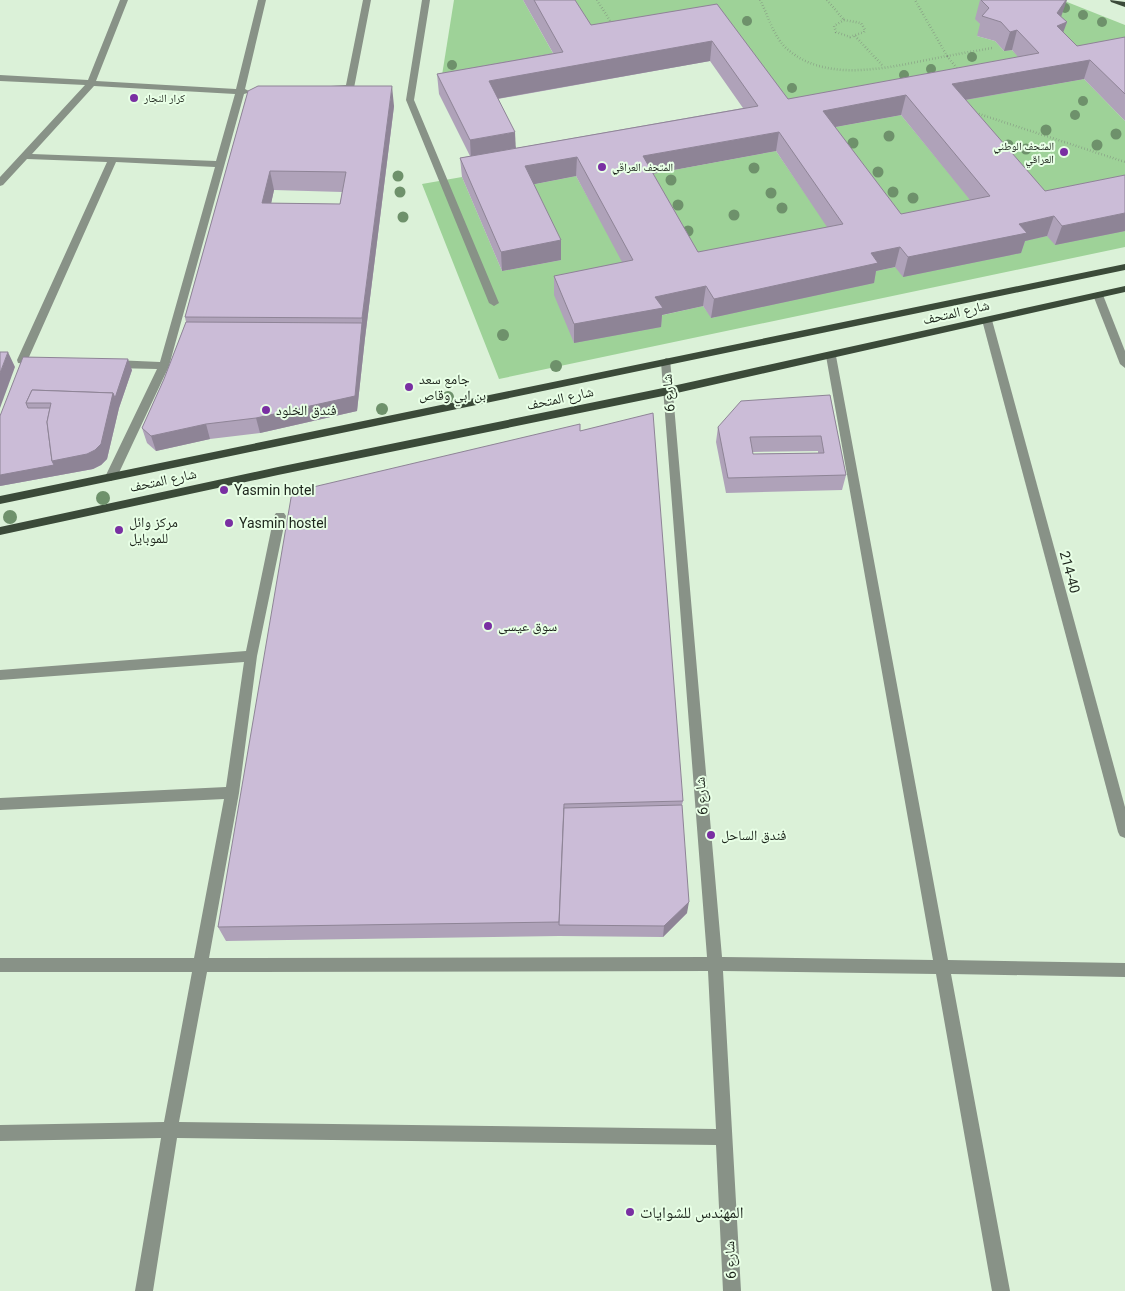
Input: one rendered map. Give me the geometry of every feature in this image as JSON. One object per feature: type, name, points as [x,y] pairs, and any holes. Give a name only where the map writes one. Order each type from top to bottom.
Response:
[{"type":"main road","points":[[1114,0],[1125,5]]},
{"type":"main road","name":"شارع المتحف","points":[[0,500],[1125,267]]},
{"type":"main road","name":"شارع المتحف","points":[[0,531],[831,356],[1125,289]]},
{"type":"street","points":[[0,183],[91,84],[124,0]]},
{"type":"street","points":[[111,477],[164,366],[240,92],[262,0]]},
{"type":"street","points":[[320,89],[350,88],[367,0]]},
{"type":"street","points":[[426,0],[410,100],[494,303]]},
{"type":"street","points":[[0,78],[260,92]]},
{"type":"street","points":[[24,156],[220,164]]},
{"type":"street","points":[[41,361],[22,360],[113,160]]},
{"type":"street","points":[[1098,295],[1125,364]]},
{"type":"street","name":"214-40","points":[[987,320],[1125,832]]},
{"type":"street","points":[[831,356],[1001,1291]]},
{"type":"street","name":"شارع 6","points":[[666,362],[715,964],[732,1291]]},
{"type":"street","points":[[107,364],[164,366]]},
{"type":"street","points":[[144,1291],[170,1130],[232,792],[251,656],[280,516]]},
{"type":"street","points":[[0,675],[251,656]]},
{"type":"street","points":[[0,804],[232,792]]},
{"type":"street","points":[[0,965],[715,964],[1125,970]]},
{"type":"street","points":[[0,1133],[170,1130],[723,1137]]},
{"type":"path","points":[[596,0],[617,31]]},
{"type":"path","points":[[760,0],[784,46],[802,61],[832,69],[883,67],[992,48]]},
{"type":"path","points":[[827,0],[844,20]]},
{"type":"path","points":[[915,0],[947,56],[963,75]]},
{"type":"path","points":[[844,20],[857,22],[864,26],[864,32],[855,36],[840,34],[834,28],[836,23],[844,20]]},
{"type":"path","points":[[604,24],[611,22]]},
{"type":"path","points":[[855,36],[883,67]]},
{"type":"path","points":[[975,113],[1125,162]]},
{"type":"green space","points":[[454,0],[523,0],[563,71],[439,94]]},
{"type":"green space","points":[[564,0],[997,0],[976,19],[983,27],[977,36],[995,41],[1004,51],[1012,50],[1033,72],[785,118],[716,23],[591,44]]},
{"type":"green space","points":[[1055,0],[1062,0],[1125,25],[1125,55],[1070,66]]},
{"type":"green space","points":[[1084,79],[1125,121],[1125,193],[1038,210],[947,103]]},
{"type":"green space","points":[[901,115],[984,216],[896,233],[819,130]]},
{"type":"green space","points":[[776,151],[839,243],[696,271],[642,176]]},
{"type":"green space","points":[[576,176],[654,317],[703,306],[712,318],[866,273],[1047,236],[1125,231],[1125,247],[499,379],[422,184],[462,177],[502,271],[561,260],[525,186]]},
{"type":"building","name":"المتحف العراقي","points":[[534,0],[575,0],[591,25],[717,4],[788,99],[1039,53],[1017,30],[1010,32],[1001,22],[982,16],[989,8],[981,0],[1066,0],[1057,13],[1067,22],[1057,26],[1077,46],[1125,37],[1125,94],[1090,60],[952,84],[1045,191],[1125,175],[1125,213],[1062,226],[1054,216],[1019,224],[1027,233],[908,257],[900,247],[871,253],[878,263],[714,299],[706,286],[655,297],[663,308],[574,324],[554,276],[633,260],[577,157],[525,166],[561,240],[501,252],[460,158],[758,106],[712,41],[489,81],[515,132],[470,140],[437,74],[563,52]],"holes":[[[906,95],[990,196],[901,214],[823,111]],[[779,132],[843,224],[698,252],[643,156]]]},
{"type":"building","points":[[258,86],[392,86],[362,318],[185,317],[248,91]],"holes":[[[270,171],[346,172],[340,204],[262,203]]]},
{"type":"building","points":[[186,322],[362,323],[355,396],[256,418],[206,424],[151,436],[142,428],[164,379]]},
{"type":"building","points":[[0,352],[8,352],[0,373]]},
{"type":"building","points":[[23,357],[128,359],[115,398],[113,393],[32,390],[26,403],[28,408],[50,408],[47,422],[54,465],[0,475],[0,416]]},
{"type":"building","points":[[32,390],[113,393],[101,444],[87,454],[52,461],[47,422],[51,403],[26,403]]},
{"type":"building","points":[[830,395],[846,475],[728,478],[718,427],[741,401]],"holes":[[[821,436],[824,453],[753,454],[750,437]]]},
{"type":"building","points":[[653,413],[683,801],[564,804],[559,922],[218,927],[292,492],[580,424],[580,431]]},
{"type":"building","points":[[682,805],[689,902],[664,926],[559,925],[564,808]]},
{"type":"place","name":"كرار النجار","points":[[134,98]]},
{"type":"place","name":"المتحف الوطني العراقي","points":[[1064,152]]},
{"type":"place","name":"المتحف العراقي","points":[[602,167]]},
{"type":"place","name":"جامع سعد بن ابي وقاص","points":[[409,387]]},
{"type":"place","name":"فندق الخلود","points":[[266,410]]},
{"type":"place","name":"Yasmin hotel","points":[[224,490]]},
{"type":"place","name":"Yasmin hostel","points":[[229,523]]},
{"type":"place","name":"مركز وائل للموبايل","points":[[119,530]]},
{"type":"place","name":"سوق عيسى","points":[[488,626]]},
{"type":"place","name":"فندق الساحل","points":[[711,835]]},
{"type":"place","name":"المهندس للشوايات","points":[[630,1212]]}]
